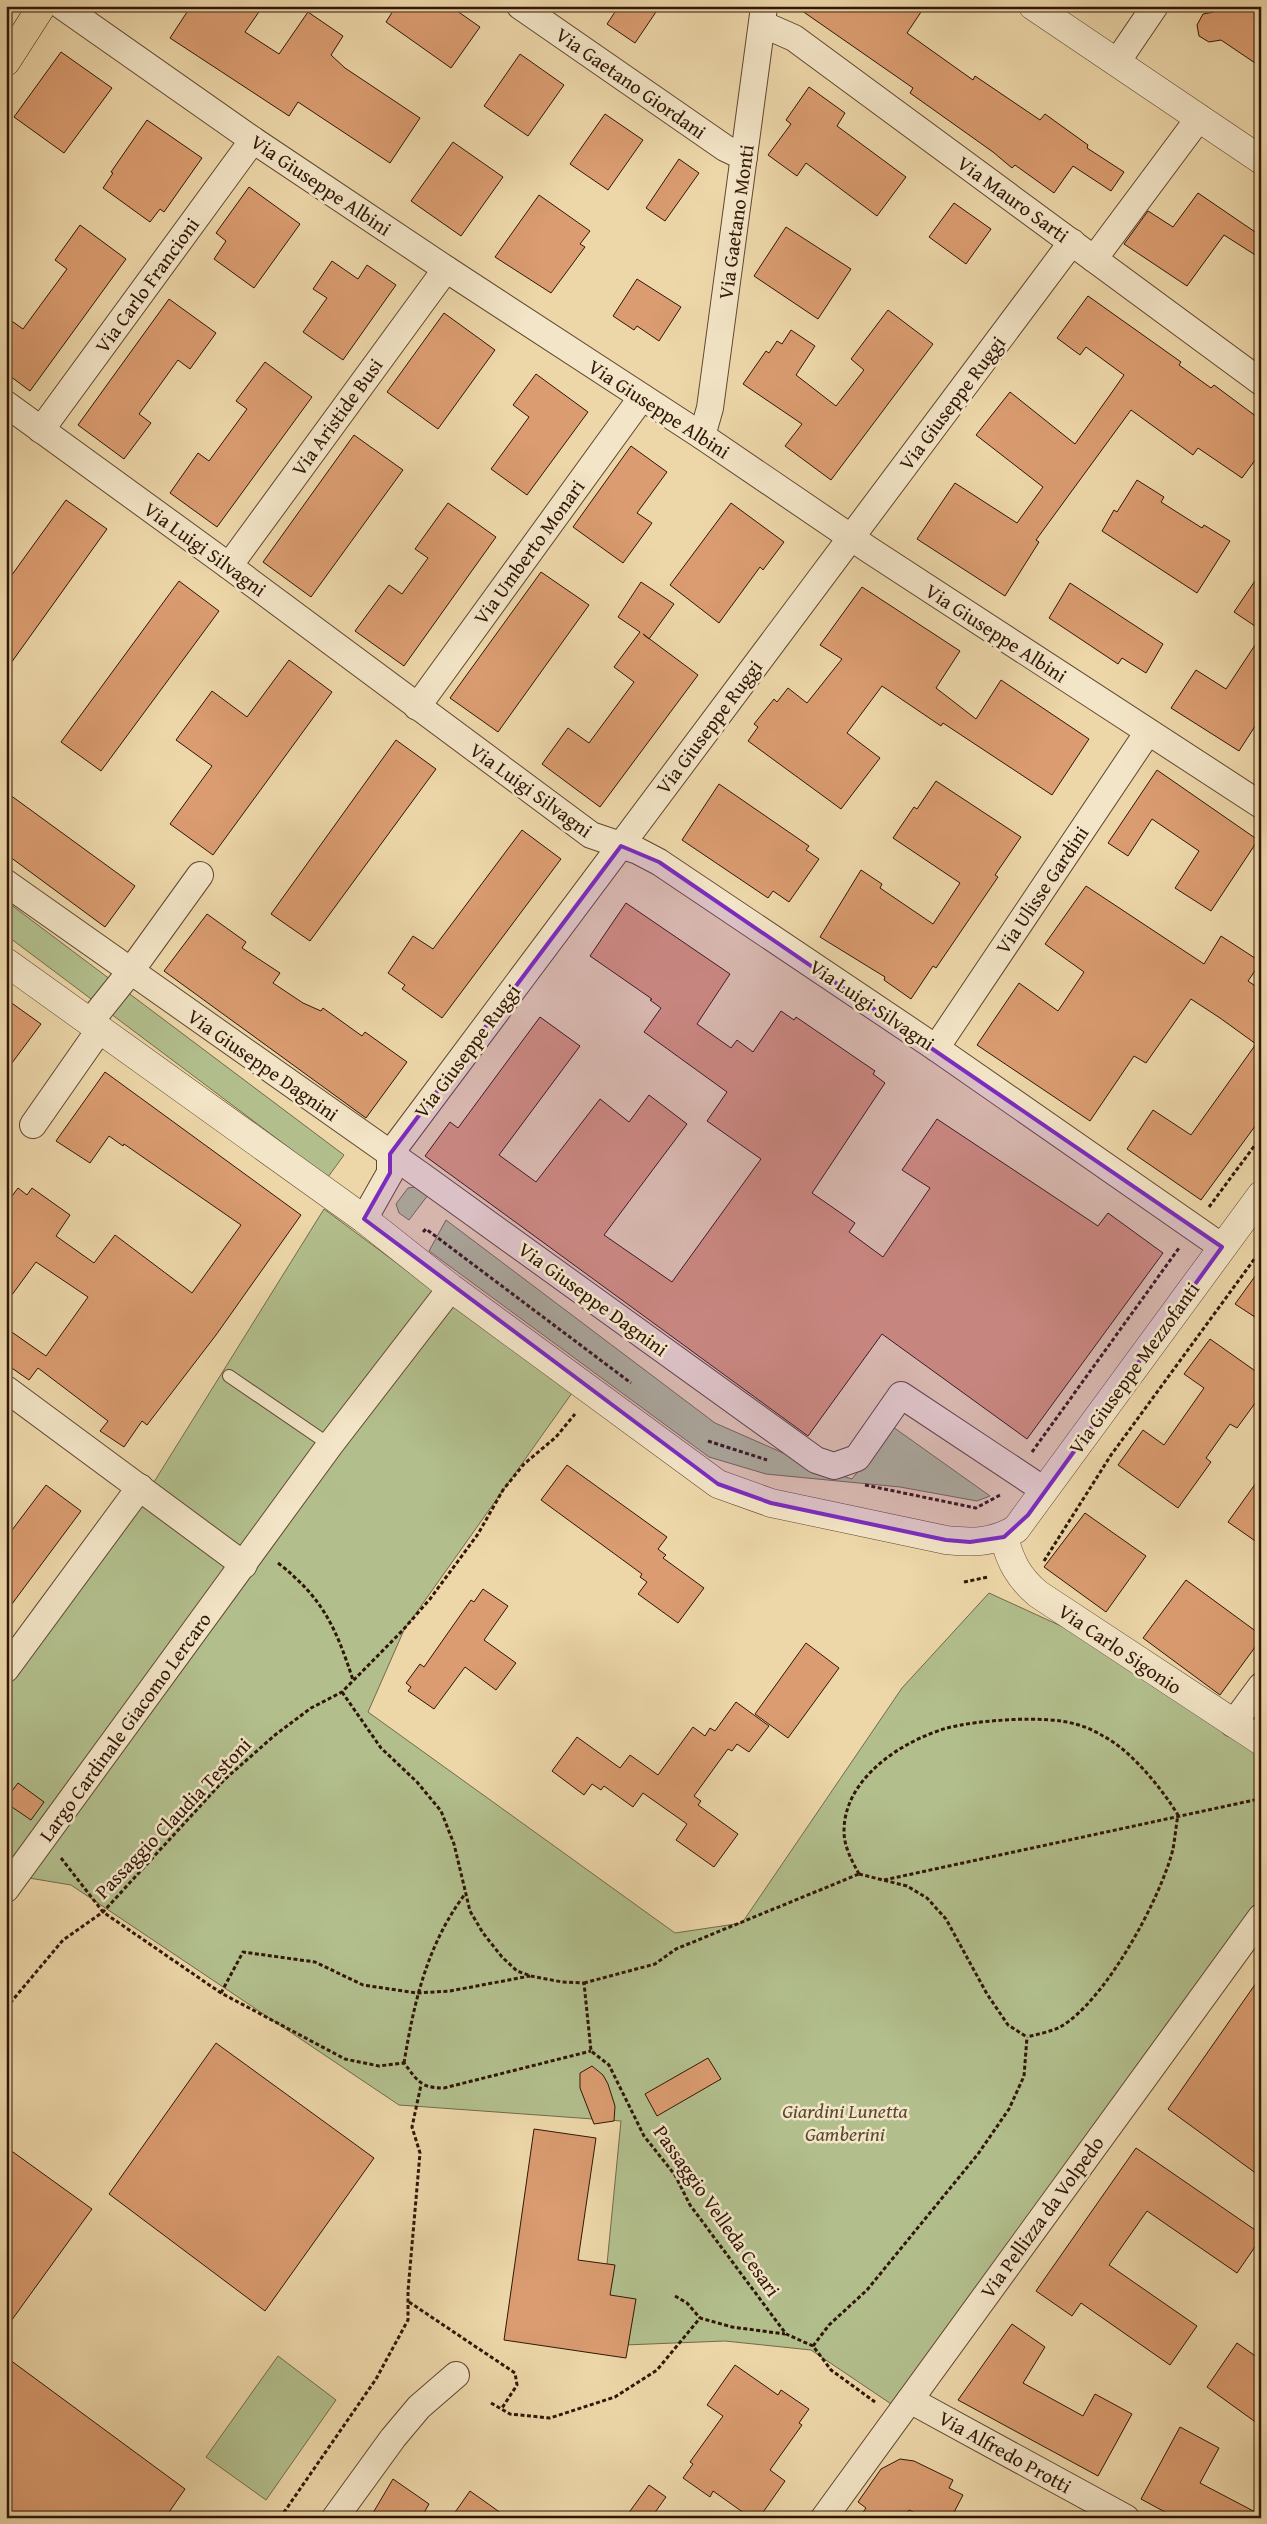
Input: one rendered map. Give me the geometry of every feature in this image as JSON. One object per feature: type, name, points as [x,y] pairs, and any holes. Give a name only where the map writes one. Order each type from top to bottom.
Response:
[{"type":"main road","points":[[6,62],[42,6]]},
{"type":"street","name":"Via Giuseppe Albini","points":[[62,6],[252,140],[702,436],[851,538],[1261,805]]},
{"type":"street","name":"Via Gaetano Giordani","points":[[520,6],[725,148],[744,157]]},
{"type":"street","points":[[1033,6],[1261,160]]},
{"type":"street","points":[[1117,62],[1155,6]]},
{"type":"street","name":"Via Gaetano Monti","points":[[702,436],[710,408],[763,15]]},
{"type":"street","name":"Via Mauro Sarti","points":[[763,15],[1261,382]]},
{"type":"street","points":[[1094,259],[1199,118]]},
{"type":"street","name":"Via Carlo Francioni","points":[[41,430],[252,140]]},
{"type":"street","name":"Via Giuseppe Ruggi","points":[[364,1219],[390,1173],[390,1154],[1072,242]]},
{"type":"street","name":"Via Aristide Busi","points":[[229,566],[446,269]]},
{"type":"street","name":"Via Umberto Monari","points":[[417,707],[642,397]]},
{"type":"street","name":"Via Luigi Silvagni","points":[[6,404],[229,566],[591,835],[638,851],[659,862],[936,1048],[1222,1247]]},
{"type":"street","name":"Via Ulisse Gardini","points":[[936,1048],[1148,732]]},
{"type":"street","points":[[33,1125],[130,972],[200,875]]},
{"type":"street","name":"Via Giuseppe Dagnini","points":[[6,883],[390,1154],[816,1460],[834,1466],[857,1458],[901,1395],[1044,1490]]},
{"type":"street","points":[[6,962],[261,1147],[364,1219],[451,1288],[718,1484],[771,1503],[946,1540],[970,1542],[1004,1537]]},
{"type":"street","name":"Via Giuseppe Mezzofanti","points":[[1004,1537],[1016,1529],[1261,1195]]},
{"type":"street","name":"Largo Cardinale Giacomo Lercaro","points":[[6,1889],[330,1445],[451,1288]]},
{"type":"street","points":[[6,1389],[244,1564]]},
{"type":"street","points":[[6,1669],[140,1487]]},
{"type":"street","name":"Via Carlo Sigonio","points":[[1004,1537],[1012,1564],[1023,1581],[1038,1594],[1261,1741]]},
{"type":"street","points":[[1233,1724],[1261,1686]]},
{"type":"street","name":"Via Pellizza da Volpedo","points":[[824,2518],[1261,1917]]},
{"type":"street","points":[[335,2518],[393,2438],[420,2407],[456,2375]]},
{"type":"street","name":"Via Alfredo Protti","points":[[910,2400],[1126,2518]]},
{"type":"lane","points":[[229,1376],[330,1445]]},
{"type":"path","points":[[1208,1209],[1261,1137]]},
{"type":"path","points":[[1056,1417],[1180,1246]]},
{"type":"path","points":[[1041,1566],[1111,1455],[1261,1250]]},
{"type":"path","name":"Passaggio Claudia Testoni","points":[[6,2008],[62,1940],[103,1912],[224,1780],[274,1735],[311,1708],[342,1692],[354,1680],[430,1598],[478,1534],[503,1490],[524,1464],[556,1437],[580,1408]]},
{"type":"path","points":[[266,1534],[285,1548],[276,1561],[311,1594],[326,1612],[341,1644],[354,1680]]},
{"type":"path","points":[[342,1692],[381,1748],[417,1782],[441,1811],[457,1853],[465,1894],[475,1918],[502,1957],[517,1971],[531,1976],[562,1982],[584,1983],[655,1964],[676,1949],[859,1874],[914,1890],[927,1898],[946,1919],[987,1994],[1008,2025],[1027,2037],[1060,2027],[1087,2005],[1124,1957],[1166,1867],[1172,1850],[1178,1815],[1166,1797],[1128,1755],[1105,1736],[1075,1724],[1038,1720],[977,1722],[948,1728],[919,1738],[889,1756],[866,1777],[852,1796],[846,1816],[844,1833],[849,1855],[859,1874]]},
{"type":"path","points":[[884,1880],[1259,1799],[1261,1796]]},
{"type":"path","points":[[60,1857],[103,1912],[221,1993],[345,2059],[379,2066],[404,2063]]},
{"type":"path","points":[[465,1894],[442,1929],[417,1992],[404,2063],[421,2085],[444,2088],[591,2051],[584,1983]]},
{"type":"path","points":[[221,1993],[243,1952],[315,1962],[363,1986],[417,1992],[450,1991],[531,1976]]},
{"type":"path","points":[[876,2402],[831,2370],[813,2346],[829,2325],[867,2290],[978,2154],[1008,2109],[1024,2076],[1027,2037]]},
{"type":"path","name":"Passaggio Velleda Cesari","points":[[591,2051],[609,2064],[644,2136],[675,2174],[690,2205],[786,2334],[813,2346]]},
{"type":"path","points":[[280,2518],[376,2379],[408,2320],[420,2153],[412,2127],[421,2085]]},
{"type":"path","points":[[675,2296],[687,2302],[700,2318],[732,2327],[786,2334]]},
{"type":"path","points":[[408,2301],[515,2373],[517,2385],[502,2409]]},
{"type":"path","points":[[491,2403],[510,2414],[550,2418],[615,2397],[657,2370],[700,2318]]},
{"type":"highlighted area","points":[[621,846],[659,862],[1222,1247],[1028,1515],[1004,1537],[970,1542],[946,1540],[771,1503],[718,1484],[364,1219],[390,1173],[390,1154]]},
{"type":"green space","points":[[6,901],[344,1155],[328,1177],[6,935]]},
{"type":"green space","points":[[415,1187],[428,1195],[409,1220],[399,1213],[396,1204],[408,1188]]},
{"type":"green space","name":"Giardini Lunetta Gamberini","points":[[324,1209],[572,1393],[404,1630],[368,1712],[675,1933],[742,1923],[902,1688],[989,1593],[1085,1637],[1261,1750],[1261,1933],[909,2416],[811,2350],[725,2341],[599,2346],[621,2121],[399,2105],[71,1885],[23,1877],[6,1864],[6,1684],[154,1482]]},
{"type":"green space","points":[[446,1220],[715,1423],[822,1470],[852,1479],[893,1427],[990,1496],[977,1501],[900,1487],[766,1474],[709,1457],[429,1251]]},
{"type":"green space","points":[[278,2356],[336,2400],[266,2500],[206,2457]]},
{"type":"building","points":[[191,6],[263,6],[245,32],[279,54],[308,12],[343,36],[331,55],[345,68],[420,118],[390,163],[298,102],[289,116],[170,38]]},
{"type":"building","points":[[396,6],[450,6],[480,27],[451,68],[386,22]]},
{"type":"building","points":[[619,6],[660,6],[635,43],[607,24]]},
{"type":"building","points":[[795,6],[925,6],[907,33],[973,80],[975,76],[1040,120],[1045,114],[1088,145],[1087,148],[1124,172],[1111,191],[1073,166],[1054,193],[1015,165],[1012,168],[993,152],[910,93],[913,88]]},
{"type":"building","points":[[1218,6],[1252,6],[1261,12],[1261,67],[1221,40],[1209,42],[1199,36],[1197,25],[1203,14],[1214,12]]},
{"type":"building","points":[[61,52],[112,88],[64,153],[14,117]]},
{"type":"building","points":[[520,54],[564,85],[528,136],[484,106]]},
{"type":"building","points":[[809,87],[845,113],[837,126],[906,177],[877,216],[806,163],[797,176],[768,155],[791,124],[786,120]]},
{"type":"building","points":[[605,114],[643,140],[608,190],[570,164]]},
{"type":"building","points":[[147,120],[202,158],[164,212],[160,209],[150,222],[103,188],[113,173],[111,172]]},
{"type":"building","points":[[453,142],[503,177],[461,236],[411,201]]},
{"type":"building","points":[[679,159],[699,173],[665,221],[646,208]]},
{"type":"building","points":[[249,187],[300,224],[254,288],[214,259],[226,241],[216,233]]},
{"type":"building","points":[[1198,193],[1261,236],[1261,257],[1224,235],[1187,286],[1124,244],[1148,211],[1173,227]]},
{"type":"building","points":[[539,195],[590,231],[580,244],[585,247],[551,293],[495,257]]},
{"type":"building","points":[[954,203],[991,229],[966,264],[929,237]]},
{"type":"building","points":[[80,225],[126,259],[30,391],[6,373],[6,317],[23,329],[67,269],[55,260]]},
{"type":"building","points":[[786,227],[851,269],[818,319],[754,276]]},
{"type":"building","points":[[332,261],[358,279],[367,265],[396,285],[343,360],[303,332],[327,298],[313,289]]},
{"type":"building","points":[[637,279],[681,307],[659,341],[637,326],[634,330],[613,316]]},
{"type":"building","points":[[1088,296],[1181,362],[1179,365],[1211,388],[1214,385],[1261,420],[1261,452],[1242,478],[1198,448],[1193,455],[1131,410],[1036,540],[1039,542],[1005,596],[917,539],[955,483],[1017,523],[1043,487],[976,435],[1010,392],[1075,444],[1110,395],[1124,375],[1086,347],[1080,355],[1057,338]]},
{"type":"building","points":[[169,299],[216,333],[190,369],[178,360],[139,414],[151,423],[124,459],[78,425]]},
{"type":"building","points":[[888,310],[933,344],[831,480],[785,446],[802,424],[743,384],[766,351],[769,353],[777,341],[782,344],[791,330],[815,346],[796,375],[836,406],[864,370],[851,359]]},
{"type":"building","points":[[444,313],[495,350],[438,429],[387,392]]},
{"type":"building","points":[[265,362],[312,397],[217,527],[170,493],[198,453],[209,461],[247,409],[236,401]]},
{"type":"building","points":[[536,374],[588,412],[527,495],[491,469],[529,417],[513,405]]},
{"type":"building","points":[[354,435],[403,470],[311,597],[263,562]]},
{"type":"building","points":[[631,446],[667,472],[637,513],[652,523],[623,563],[573,527]]},
{"type":"building","points":[[1137,480],[1164,497],[1161,502],[1202,528],[1204,525],[1230,541],[1197,593],[1102,531],[1114,510],[1117,512]]},
{"type":"building","points":[[66,500],[107,529],[6,670],[6,583]]},
{"type":"building","points":[[448,503],[496,537],[404,666],[355,631],[389,585],[402,594],[428,558],[415,549]]},
{"type":"building","points":[[731,503],[784,542],[763,570],[760,567],[719,623],[670,585]]},
{"type":"building","points":[[541,572],[589,605],[498,732],[450,698]]},
{"type":"building","points":[[1261,572],[1261,630],[1234,612]]},
{"type":"building","points":[[179,581],[219,611],[101,771],[61,742]]},
{"type":"building","points":[[641,582],[674,604],[649,639],[698,675],[600,807],[542,764],[568,728],[589,743],[634,682],[614,667],[640,632],[618,617]]},
{"type":"building","points":[[1070,583],[1163,644],[1146,673],[1122,658],[1118,664],[1049,618]]},
{"type":"building","points":[[862,587],[960,651],[936,688],[976,719],[1001,680],[1089,739],[1052,795],[943,723],[941,726],[882,686],[847,733],[880,758],[841,809],[748,741],[758,727],[754,724],[774,699],[777,702],[788,688],[807,703],[842,659],[820,645]]},
{"type":"building","points":[[1261,636],[1261,717],[1239,751],[1171,708],[1196,670],[1226,689]]},
{"type":"building","points":[[289,660],[332,692],[213,855],[170,824],[212,766],[176,740],[212,691],[247,717]]},
{"type":"building","points":[[396,740],[436,769],[310,941],[271,914]]},
{"type":"building","points":[[1157,770],[1258,840],[1211,911],[1175,888],[1199,851],[1152,819],[1128,856],[1108,843]]},
{"type":"building","points":[[936,781],[1021,837],[995,875],[998,877],[936,968],[933,966],[911,999],[884,980],[885,977],[820,937],[861,870],[882,884],[880,888],[933,924],[960,883],[893,838],[914,807],[917,809]]},
{"type":"building","points":[[719,784],[809,846],[806,850],[819,859],[789,902],[773,891],[768,898],[682,840]]},
{"type":"building","points":[[6,792],[135,886],[105,927],[6,854]]},
{"type":"building","points":[[522,830],[561,859],[442,1018],[402,989],[405,985],[388,973],[413,936],[433,949]]},
{"type":"building","points":[[1086,886],[1204,964],[1221,936],[1261,962],[1248,981],[1261,990],[1261,1118],[1201,1200],[1127,1149],[1153,1110],[1191,1135],[1256,1044],[1220,1018],[1191,999],[1146,1063],[1134,1056],[1090,1121],[977,1045],[1019,983],[1058,1011],[1084,972],[1045,944]]},
{"type":"building","points":[[626,903],[730,974],[697,1024],[731,1048],[737,1040],[753,1052],[781,1011],[794,1020],[796,1017],[875,1071],[873,1074],[885,1083],[812,1193],[855,1223],[849,1232],[883,1257],[930,1188],[902,1170],[937,1119],[1098,1226],[1108,1213],[1163,1253],[1027,1439],[882,1334],[808,1436],[425,1156],[450,1122],[458,1128],[540,1017],[580,1046],[499,1155],[536,1182],[600,1099],[629,1122],[649,1095],[687,1124],[604,1235],[672,1282],[761,1159],[707,1121],[727,1092],[644,1032],[661,1008],[650,1000],[652,999],[590,956]]},
{"type":"building","points":[[207,914],[246,942],[242,948],[280,973],[273,983],[303,1003],[321,1011],[323,1008],[362,1036],[365,1032],[407,1062],[366,1118],[164,971]]},
{"type":"building","points":[[6,999],[41,1024],[6,1071]]},
{"type":"building","points":[[105,1072],[301,1215],[216,1335],[147,1425],[142,1421],[124,1447],[100,1431],[108,1421],[38,1368],[29,1380],[6,1364],[6,1328],[46,1356],[88,1297],[36,1262],[6,1303],[6,1204],[18,1188],[27,1195],[32,1188],[70,1215],[56,1236],[94,1263],[115,1235],[192,1293],[241,1225],[124,1144],[123,1146],[109,1136],[90,1163],[56,1141]]},
{"type":"building","points":[[1261,1268],[1261,1321],[1235,1304]]},
{"type":"building","points":[[1210,1339],[1261,1375],[1261,1395],[1237,1428],[1230,1424],[1206,1458],[1211,1462],[1178,1508],[1118,1465],[1143,1430],[1164,1445],[1204,1388],[1184,1374]]},
{"type":"building","points":[[567,1465],[667,1537],[658,1549],[666,1555],[663,1558],[704,1588],[678,1623],[638,1594],[647,1582],[640,1577],[642,1574],[541,1500]]},
{"type":"building","points":[[1261,1476],[1261,1545],[1228,1522]]},
{"type":"building","points":[[46,1485],[81,1511],[6,1612],[6,1538]]},
{"type":"building","points":[[1085,1513],[1146,1556],[1106,1612],[1044,1567]]},
{"type":"building","points":[[1186,1580],[1261,1635],[1261,1639],[1220,1695],[1143,1638]]},
{"type":"building","points":[[483,1589],[508,1606],[484,1640],[516,1663],[496,1690],[465,1667],[434,1709],[408,1691],[411,1687],[406,1683],[420,1664],[424,1667],[471,1600],[474,1602]]},
{"type":"building","points":[[806,1643],[839,1668],[788,1738],[755,1714]]},
{"type":"building","points":[[736,1702],[769,1726],[749,1752],[737,1744],[732,1751],[728,1749],[694,1796],[701,1801],[698,1805],[738,1834],[714,1867],[676,1840],[687,1824],[643,1793],[633,1807],[604,1786],[601,1790],[592,1784],[584,1795],[552,1771],[577,1737],[620,1768],[630,1755],[658,1775],[693,1727],[705,1736],[710,1728],[715,1731]]},
{"type":"building","points":[[18,1783],[44,1802],[31,1820],[6,1803],[6,1799]]},
{"type":"building","points":[[1261,1976],[1261,2177],[1168,2109]]},
{"type":"building","points":[[216,2043],[374,2158],[265,2311],[109,2194]]},
{"type":"building","points":[[708,2058],[721,2079],[657,2116],[645,2094]]},
{"type":"building","points":[[592,2066],[603,2075],[608,2084],[615,2106],[614,2121],[594,2124],[580,2088],[580,2073]]},
{"type":"building","points":[[534,2129],[596,2138],[578,2260],[615,2265],[610,2295],[636,2299],[626,2358],[504,2340]]},
{"type":"building","points":[[6,2147],[92,2209],[6,2328]]},
{"type":"building","points":[[1136,2148],[1261,2234],[1261,2238],[1237,2273],[1147,2211],[1109,2265],[1197,2326],[1170,2365],[1081,2303],[1072,2316],[1036,2291]]},
{"type":"building","points":[[1012,2324],[1045,2347],[1023,2383],[1083,2416],[1095,2394],[1132,2414],[1098,2476],[958,2400]]},
{"type":"building","points":[[1237,2343],[1261,2360],[1261,2426],[1207,2387]]},
{"type":"building","points":[[6,2357],[185,2489],[165,2518],[6,2518]]},
{"type":"building","points":[[735,2365],[778,2395],[781,2390],[809,2409],[799,2423],[802,2425],[770,2470],[785,2481],[759,2518],[751,2518],[713,2491],[710,2497],[683,2478],[693,2464],[690,2462],[723,2416],[707,2405]]},
{"type":"building","points":[[1180,2427],[1219,2448],[1200,2483],[1261,2515],[1261,2518],[1176,2518],[1141,2499]]},
{"type":"building","points":[[900,2459],[914,2461],[953,2480],[949,2488],[963,2495],[951,2518],[926,2518],[909,2510],[903,2518],[859,2518],[866,2508],[858,2502],[881,2469]]},
{"type":"building","points":[[393,2479],[429,2504],[421,2518],[370,2518]]},
{"type":"building","points":[[649,2485],[666,2497],[651,2518],[625,2518]]},
{"type":"building","points":[[470,2491],[508,2518],[451,2518]]}]
